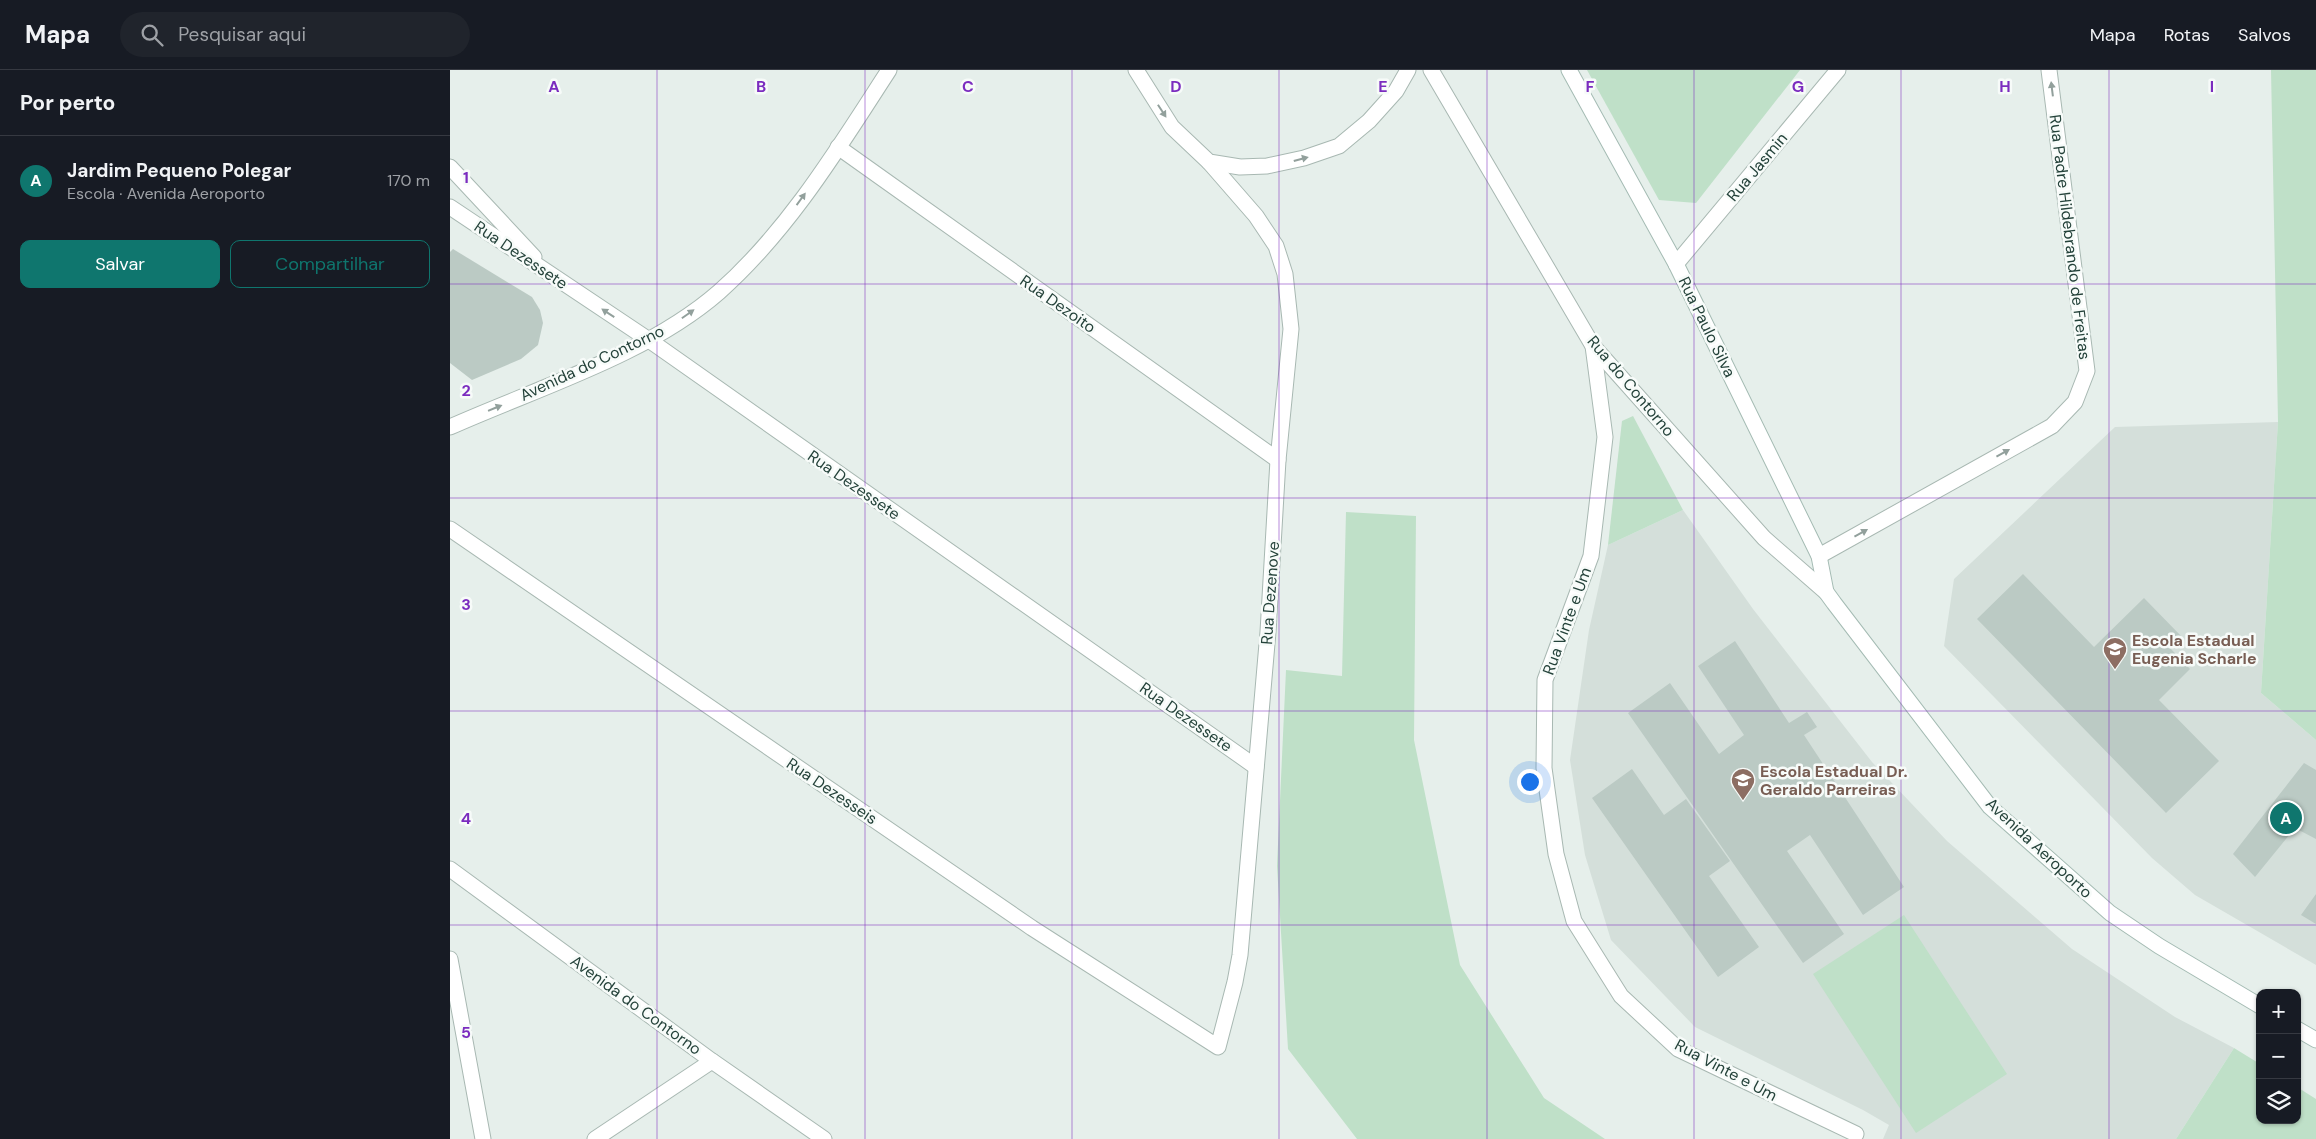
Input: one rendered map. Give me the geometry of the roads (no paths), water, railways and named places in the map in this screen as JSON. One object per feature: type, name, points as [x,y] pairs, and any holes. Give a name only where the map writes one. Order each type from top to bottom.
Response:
[{"type":"street","name":"Avenida do Contorno","points":[[450,427],[649,340],[718,293],[764,249],[838,147],[889,70]]},
{"type":"street","points":[[1136,70],[1172,127],[1209,162],[1240,167],[1267,166],[1304,158],[1339,146],[1369,121],[1396,91],[1408,70]]},
{"type":"street","name":"Rua do Contorno","points":[[1431,70],[1593,346],[1764,538],[1826,592]]},
{"type":"street","name":"Rua Paulo Silva","points":[[1570,70],[1676,264],[1818,556],[1826,592]]},
{"type":"street","name":"Rua Jasmin","points":[[1676,264],[1838,70]]},
{"type":"street","name":"Rua Padre Hildebrando de Freitas","points":[[1818,556],[2052,426],[2075,402],[2087,371],[2049,70]]},
{"type":"street","name":"Rua Dezoito","points":[[838,147],[1278,460]]},
{"type":"street","name":"Rua Dezenove","points":[[1209,162],[1256,216],[1276,246],[1286,274],[1291,329],[1278,460],[1268,632],[1240,954],[1235,982],[1218,1047]]},
{"type":"street","points":[[450,167],[553,278]]},
{"type":"street","name":"Rua Dezessete","points":[[450,207],[553,278],[649,340],[1256,767]]},
{"type":"street","name":"Rua Vinte e Um","points":[[1593,346],[1605,437],[1591,556],[1545,680],[1544,768],[1556,854],[1574,920],[1621,996],[1678,1049],[1856,1134]]},
{"type":"street","name":"Rua Dezesseis","points":[[450,529],[1032,928],[1218,1047]]},
{"type":"street","name":"Avenida Aeroporto","points":[[1826,592],[1990,807],[2110,912],[2159,946],[2256,1004]]},
{"type":"street","name":"Avenida do Contorno","points":[[450,869],[712,1061],[824,1139]]},
{"type":"street","points":[[450,959],[483,1139]]},
{"type":"street","points":[[2301,1031],[2316,1040]]},
{"type":"street","points":[[595,1139],[712,1061]]},
{"type":"place","name":"Escola Estadual Eugenia Scharle","points":[[2115,670]]},
{"type":"place","name":"Escola Estadual Dr. Geraldo Parreiras","points":[[1743,801]]},
{"type":"place","name":"Jardim Pequeno Polegar","points":[[2286,818]]}]
